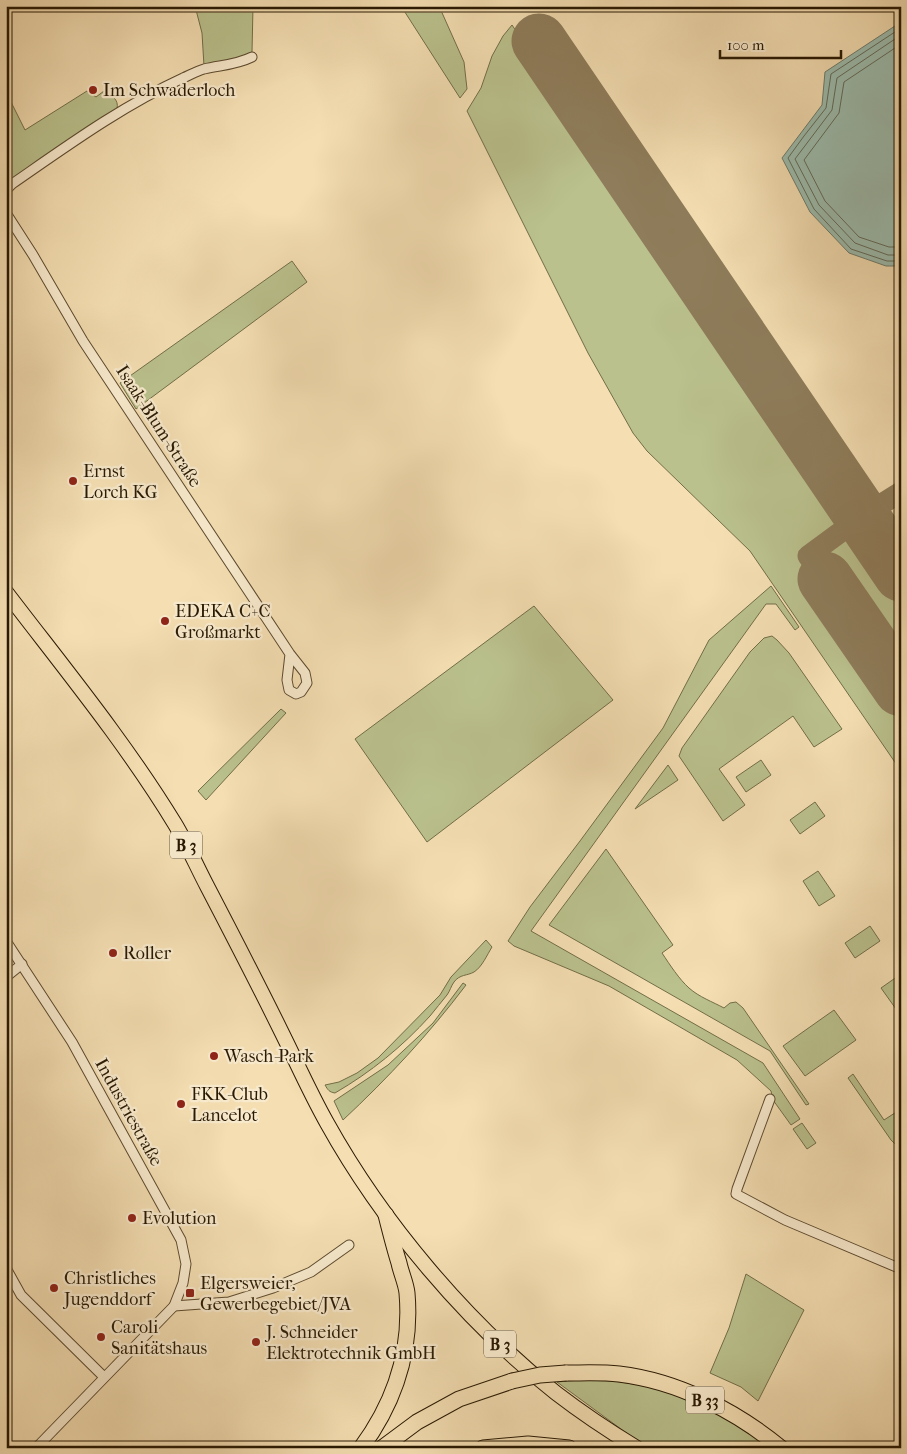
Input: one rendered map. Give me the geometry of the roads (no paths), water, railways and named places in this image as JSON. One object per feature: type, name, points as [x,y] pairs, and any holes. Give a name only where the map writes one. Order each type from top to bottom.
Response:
[{"type":"highway","points":[[361,1448],[395,1388],[405,1353],[407,1291],[386,1215]]},
{"type":"highway","name":"B 33","points":[[382,1448],[417,1422],[459,1399],[512,1381],[540,1375],[566,1373],[619,1374],[647,1379],[678,1389],[710,1401],[740,1418],[781,1448]]},
{"type":"highway","points":[[483,1448],[528,1444],[569,1448]]},
{"type":"main road","name":"B 3","points":[[6,592],[125,749],[176,825],[330,1128],[386,1215],[460,1305],[508,1352],[556,1393],[636,1448]]},
{"type":"street","points":[[6,190],[62,149],[132,104],[183,78],[204,70],[242,62],[252,56]]},
{"type":"street","name":"Isaak-Blum-Straße","points":[[6,213],[83,341],[290,654]]},
{"type":"street","name":"Industriestraße","points":[[6,941],[76,1050],[181,1240],[186,1264],[183,1283],[174,1306]]},
{"type":"street","points":[[6,977],[22,964]]},
{"type":"street","points":[[770,1099],[736,1194],[785,1220],[901,1269]]},
{"type":"street","points":[[36,1448],[174,1306],[230,1302],[273,1288],[311,1272],[349,1245]]},
{"type":"street","points":[[6,1268],[21,1295],[104,1377]]},
{"type":"water","points":[[901,22],[901,266],[886,266],[849,253],[810,212],[782,158],[822,105],[825,72]]},
{"type":"place","name":"Im Schwaderloch","points":[[93,90]]},
{"type":"place","name":"Ernst Lorch KG","points":[[73,481]]},
{"type":"place","name":"EDEKA C+C Großmarkt","points":[[165,621]]},
{"type":"place","name":"Roller","points":[[113,953]]},
{"type":"place","name":"Wasch-Park","points":[[214,1056]]},
{"type":"place","name":"FKK-Club Lancelot","points":[[181,1104]]},
{"type":"place","name":"Evolution","points":[[132,1218]]},
{"type":"place","name":"Christliches Jugenddorf","points":[[54,1288]]},
{"type":"place","name":"Elgersweier, Gewerbegebiet/JVA","points":[[190,1293]]},
{"type":"place","name":"Caroli Sanitätshaus","points":[[101,1337]]},
{"type":"place","name":"J. Schneider Elektrotechnik GmbH","points":[[256,1342]]}]
